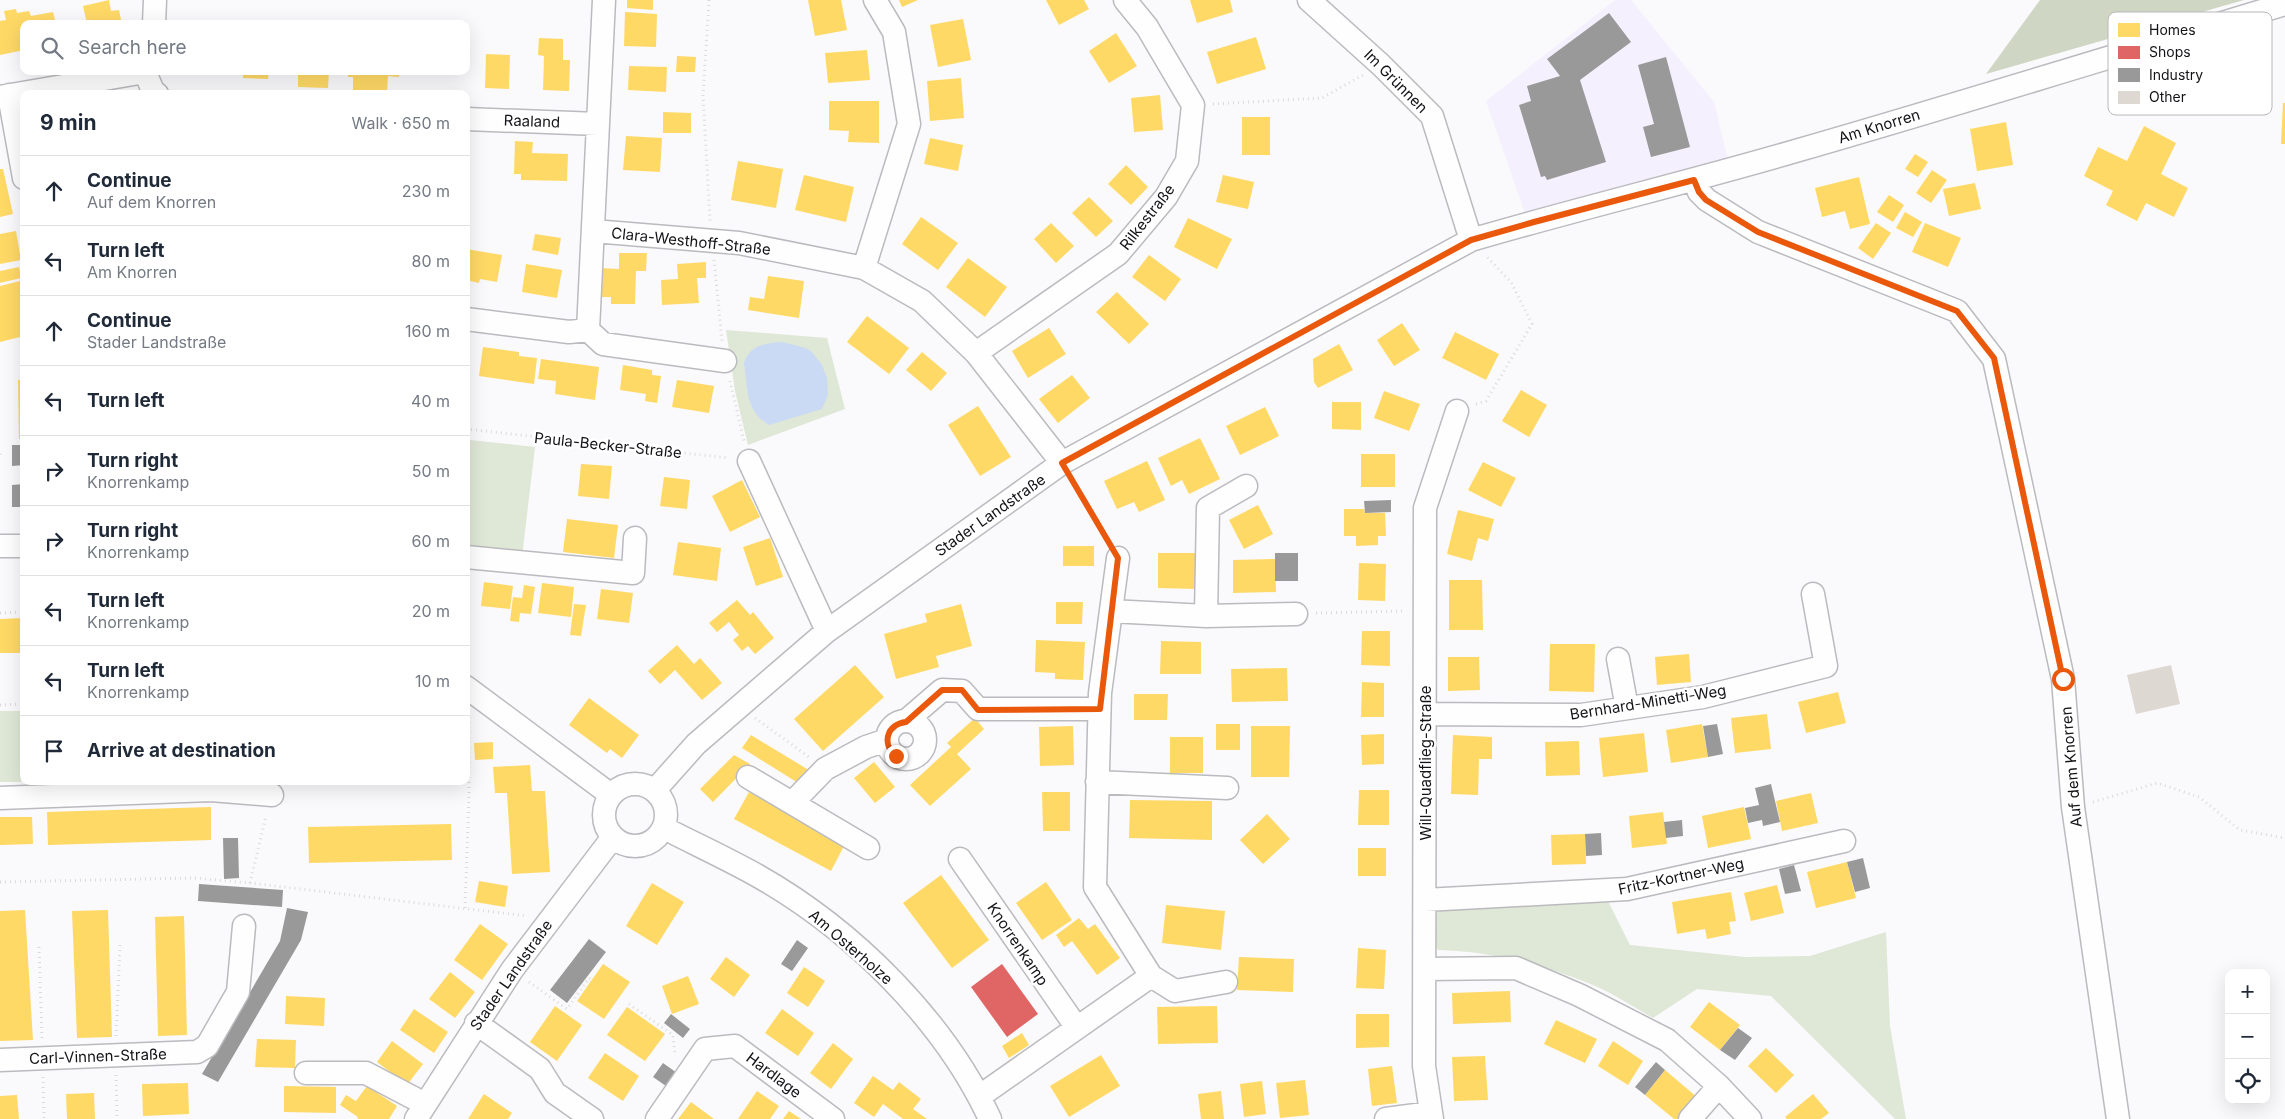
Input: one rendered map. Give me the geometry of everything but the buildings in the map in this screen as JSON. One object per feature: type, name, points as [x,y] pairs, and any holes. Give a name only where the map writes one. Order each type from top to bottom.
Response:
[{"type":"street","points":[[154,20],[156,0]]},
{"type":"street","points":[[588,330],[604,0]]},
{"type":"street","points":[[864,268],[909,124],[894,32],[875,0]]},
{"type":"street","points":[[1125,0],[1147,27],[1193,105]]},
{"type":"street","name":"Im Grünnen","points":[[1309,0],[1382,65],[1432,116],[1471,240]]},
{"type":"street","name":"Am Knorren","points":[[2258,12],[2285,4]]},
{"type":"street","name":"Am Knorren","points":[[1471,240],[1694,180],[2108,57]]},
{"type":"street","points":[[39,90],[127,75]]},
{"type":"street","points":[[146,75],[152,90]]},
{"type":"street","points":[[20,93],[4,96],[20,162]]},
{"type":"street","name":"Rilkestraße","points":[[976,352],[1118,254],[1166,197],[1187,161],[1193,105]]},
{"type":"street","name":"Raaland","points":[[470,119],[598,124]]},
{"type":"street","name":"Auf dem Knorren","points":[[1694,180],[1699,192],[1706,200],[1758,232],[1957,311],[1994,358],[2063,679],[2073,807],[2118,1119]]},
{"type":"street","name":"Clara-Westhoff-Straße","points":[[593,232],[712,240],[778,250],[864,268],[922,301],[976,352],[1062,463]]},
{"type":"street","name":"Stader Landstraße","points":[[655,790],[696,744],[827,631],[1062,463],[1471,240]]},
{"type":"street","points":[[470,320],[570,332],[588,330],[603,344],[724,361]]},
{"type":"street","name":"Will-Quadflieg-Straße","points":[[1432,1116],[1424,1066],[1425,508],[1457,411]]},
{"type":"street","points":[[750,461],[827,631]]},
{"type":"street","points":[[1206,616],[1208,508],[1246,486]]},
{"type":"street","points":[[470,557],[633,573],[635,538]]},
{"type":"street","points":[[0,546],[20,546]]},
{"type":"street","points":[[1118,558],[1100,709],[1095,887],[1151,976],[1174,990],[1226,982]]},
{"type":"street","name":"Bernhard-Minetti-Weg","points":[[1425,714],[1581,715],[1702,697],[1826,666],[1813,594]]},
{"type":"street","points":[[1111,611],[1206,616],[1296,614]]},
{"type":"street","points":[[1618,659],[1627,708]]},
{"type":"street","points":[[470,689],[611,795]]},
{"type":"street","points":[[906,722],[942,690],[962,690],[978,710],[1100,709]]},
{"type":"street","points":[[900,722],[918,726],[924,736],[924,742],[919,753],[908,759],[891,752],[887,740],[890,729],[900,722]]},
{"type":"street","points":[[792,803],[825,769],[866,747],[887,740]]},
{"type":"street","points":[[748,777],[868,848]]},
{"type":"street","points":[[1098,782],[1227,788]]},
{"type":"street","points":[[632,783],[644,785],[655,790],[666,805],[667,814],[664,828],[652,842],[642,846],[632,846],[613,837],[607,828],[604,816],[605,805],[611,795],[620,787],[632,783]]},
{"type":"street","points":[[0,798],[211,790],[272,795]]},
{"type":"street","name":"Am Osterholze","points":[[664,828],[759,876],[796,900],[843,936],[884,973],[937,1031],[980,1096],[990,1119]]},
{"type":"street","name":"Stader Landstraße","points":[[420,1112],[512,970],[613,837]]},
{"type":"street","name":"Fritz-Kortner-Weg","points":[[1425,900],[1627,889],[1844,840]]},
{"type":"street","name":"Knorrenkamp","points":[[960,859],[1076,1028]]},
{"type":"street","name":"Carl-Vinnen-Straße","points":[[0,1060],[197,1052],[207,1046],[238,992],[244,926]]},
{"type":"street","points":[[1425,969],[1516,968],[1579,994],[1667,1040],[1719,1086],[1750,1119]]},
{"type":"street","points":[[980,1096],[1151,976]]},
{"type":"street","points":[[476,1024],[540,1069],[554,1093],[592,1119]]},
{"type":"street","name":"Hardlage","points":[[658,1119],[705,1049],[735,1046],[833,1119]]},
{"type":"street","points":[[306,1073],[366,1073],[420,1112]]},
{"type":"street","points":[[1690,1119],[1719,1086]]},
{"type":"street","points":[[1386,1119],[1432,1116]]},
{"type":"path","points":[[709,0],[703,95],[712,240],[724,361],[750,461]]},
{"type":"path","points":[[1193,105],[1322,98],[1382,65]]},
{"type":"path","points":[[1457,411],[1486,401],[1532,324],[1511,282],[1471,240]]},
{"type":"path","name":"Paula-Becker-Straße","points":[[470,429],[750,461]]},
{"type":"path","points":[[1062,463],[1118,558]]},
{"type":"path","points":[[1296,614],[1426,610]]},
{"type":"path","points":[[0,613],[20,612]]},
{"type":"path","points":[[0,705],[20,704]]},
{"type":"path","points":[[738,706],[825,769]]},
{"type":"path","points":[[2073,807],[2157,783],[2199,797],[2240,830],[2285,838]]},
{"type":"path","points":[[464,908],[469,785]]},
{"type":"path","points":[[250,883],[272,795]]},
{"type":"path","points":[[0,882],[194,878],[551,918]]},
{"type":"path","points":[[117,1119],[116,1056],[120,945]]},
{"type":"path","points":[[39,947],[44,1119]]},
{"type":"path","points":[[512,970],[568,1009],[589,978],[592,980]]},
{"type":"path","points":[[629,1004],[673,1035],[675,1060],[690,1072]]},
{"type":"shaded area","points":[[1615,0],[1631,0],[1714,102],[1729,165],[1527,219],[1486,101]]},
{"type":"green space","points":[[2040,0],[2244,0],[2202,12],[2108,12],[2108,39],[1986,74]]},
{"type":"green space","points":[[726,330],[827,338],[845,409],[748,445],[735,391]]},
{"type":"green space","points":[[470,440],[535,447],[522,557],[470,551]]},
{"type":"green space","points":[[0,711],[20,711],[20,782],[0,782]]},
{"type":"green space","points":[[1607,899],[1630,945],[1745,957],[1810,956],[1886,932],[1890,1026],[1906,1119],[1895,1119],[1771,996],[1697,989],[1653,1018],[1621,999],[1570,976],[1534,964],[1496,956],[1438,950],[1434,944],[1434,914],[1456,904]]},
{"type":"water","points":[[782,342],[806,348],[812,352],[822,365],[827,378],[828,395],[822,409],[769,425],[761,419],[752,406],[747,390],[744,363],[750,352],[759,346]]},
{"type":"route","points":[[896,756],[888,746],[887,740],[890,729],[900,722],[906,722],[942,690],[962,690],[978,710],[1100,709],[1100,694],[1118,558],[1062,463],[1471,240],[1694,180],[1699,192],[1706,200],[1758,232],[1957,311],[1994,358],[2063,679]]}]
